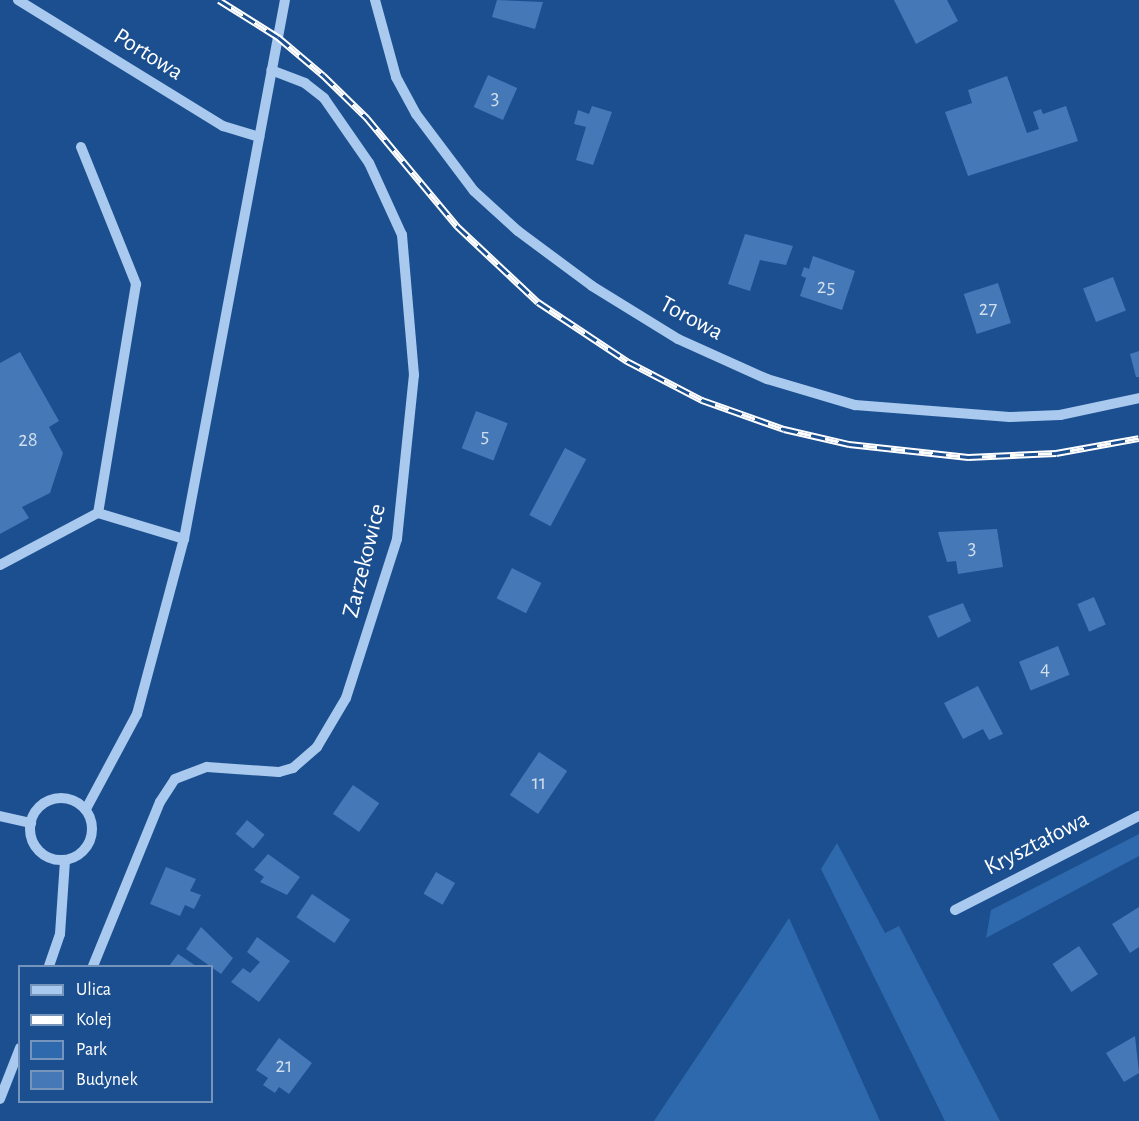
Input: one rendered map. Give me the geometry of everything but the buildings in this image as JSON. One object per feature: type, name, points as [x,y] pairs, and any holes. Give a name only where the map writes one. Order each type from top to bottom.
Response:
[{"type":"street","name":"Portowa","points":[[18,0],[223,126],[259,137]]},
{"type":"street","points":[[86,809],[137,714],[184,539],[285,0]]},
{"type":"street","name":"Torowa","points":[[375,0],[396,77],[416,114],[474,191],[518,231],[592,286],[678,339],[767,378],[855,405],[1010,417],[1060,415],[1139,398]]},
{"type":"street","name":"Zarzekowice","points":[[93,965],[160,802],[175,779],[207,767],[292,768],[317,747],[346,698],[397,538],[414,375],[402,235],[369,163],[324,98],[305,83],[271,70]]},
{"type":"street","points":[[81,147],[136,284],[98,513]]},
{"type":"street","points":[[0,565],[98,513],[184,539]]},
{"type":"street","points":[[54,798],[72,799],[86,809],[92,824],[90,841],[80,854],[65,860],[38,850],[31,837],[31,823],[39,807],[54,798]]},
{"type":"street","points":[[0,816],[31,823]]},
{"type":"street","name":"Kryształowa","points":[[955,910],[1139,816]]},
{"type":"street","points":[[49,965],[60,934],[65,860]]},
{"type":"street","points":[[0,1099],[18,1052]]},
{"type":"street","points":[[8,1080],[18,1080]]},
{"type":"green space","points":[[1139,834],[1139,856],[986,938],[991,910]]},
{"type":"green space","points":[[837,843],[885,933],[899,926],[1000,1121],[945,1121],[821,869]]},
{"type":"green space","points":[[789,918],[880,1121],[654,1121],[747,982]]},
{"type":"railway","points":[[219,0],[278,37],[323,75],[367,118],[457,226],[538,302],[627,361],[702,400],[784,429],[849,444],[968,457],[1056,453],[1139,438]]}]
